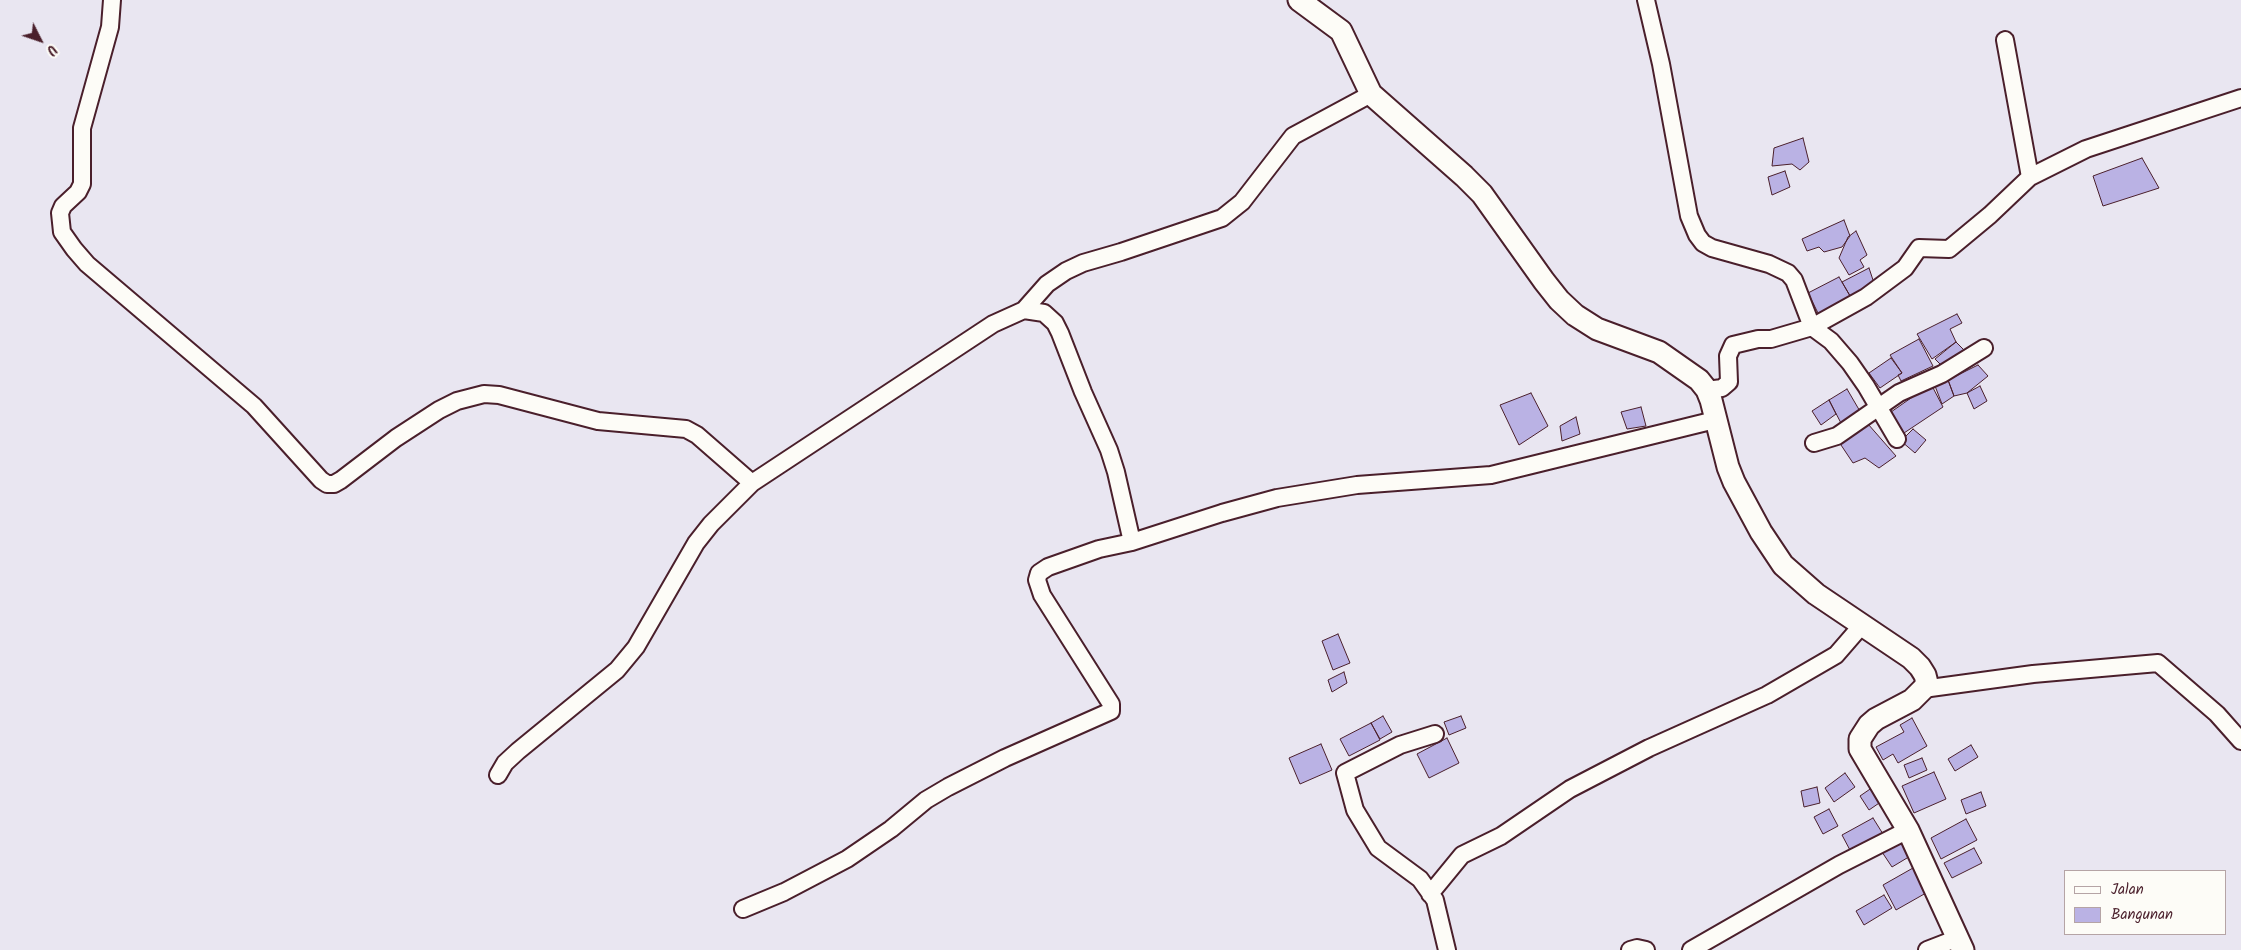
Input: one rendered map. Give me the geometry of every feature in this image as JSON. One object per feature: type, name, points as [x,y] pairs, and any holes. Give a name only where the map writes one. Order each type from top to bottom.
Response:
[{"type":"street","points":[[112,0],[110,27],[82,128],[82,184],[78,192],[63,206],[60,222],[62,232],[87,264],[254,406],[321,480],[327,484],[334,484],[396,438],[438,410],[457,401],[484,394],[499,395],[598,421],[686,429],[708,445],[752,483]]},
{"type":"street","points":[[1299,0],[1341,31],[1370,94],[1482,194],[1544,281],[1575,315],[1597,329],[1659,352],[1688,370],[1707,390],[1728,467],[1742,498],[1783,565],[1816,594],[1911,658],[1920,667],[1925,675],[1926,683],[1923,689],[1912,700],[1876,719],[1869,725],[1860,739],[1860,749],[1908,830],[1961,944],[1927,950]]},
{"type":"street","points":[[1646,0],[1661,64],[1689,216],[1697,235],[1703,243],[1712,248],[1769,264],[1788,273],[1794,280],[1812,327],[1831,341],[1866,386],[1897,439]]},
{"type":"street","points":[[2005,40],[2030,177]]},
{"type":"street","points":[[1024,310],[1047,284],[1066,270],[1222,218],[1232,212],[1242,202],[1292,136],[1370,94]]},
{"type":"street","points":[[1707,390],[1722,388],[1728,382],[1728,356],[1733,345],[1770,339],[1812,327],[1866,297],[1905,268],[1919,248],[1949,249],[1990,215],[2030,177],[2086,149],[2241,98]]},
{"type":"street","points":[[498,775],[506,763],[518,751],[617,670],[636,647],[696,543],[711,524],[752,483],[985,330],[1006,317],[1024,310],[1038,310],[1044,313],[1054,323],[1060,333],[1083,392],[1109,450],[1132,542]]},
{"type":"street","points":[[1814,443],[1837,436],[1899,393],[1942,374],[1984,348]]},
{"type":"street","points":[[743,909],[784,892],[847,859],[891,829],[926,800],[948,787],[1005,758],[1111,711],[1111,704],[1042,595],[1037,580],[1039,573],[1048,567],[1099,549],[1132,542],[1222,513],[1277,498],[1357,485],[1491,476],[1715,420]]},
{"type":"street","points":[[1430,894],[1462,856],[1501,836],[1570,789],[1649,748],[1767,695],[1836,655],[1862,625]]},
{"type":"street","points":[[1923,689],[2033,674],[2158,663],[2217,714],[2241,741]]},
{"type":"street","points":[[1435,734],[1400,745],[1345,773],[1355,810],[1378,848],[1420,879],[1435,900],[1448,950]]},
{"type":"street","points":[[1690,950],[1839,865],[1908,830]]},
{"type":"street","points":[[1630,950],[1637,948],[1646,950]]},
{"type":"building","points":[[1803,138],[1809,162],[1800,170],[1792,164],[1772,166],[1774,148]]},
{"type":"building","points":[[2142,158],[2159,188],[2103,206],[2093,176]]},
{"type":"building","points":[[1785,171],[1790,187],[1772,195],[1768,177]]},
{"type":"building","points":[[1844,220],[1850,236],[1842,247],[1824,252],[1819,247],[1807,251],[1802,239]]},
{"type":"building","points":[[1856,231],[1867,255],[1860,260],[1864,267],[1849,275],[1839,258],[1848,237]]},
{"type":"building","points":[[1869,268],[1875,286],[1853,301],[1842,282]]},
{"type":"building","points":[[1839,277],[1853,301],[1821,319],[1808,293]]},
{"type":"building","points":[[1957,314],[1962,323],[1950,329],[1956,342],[1932,359],[1917,334]]},
{"type":"building","points":[[1919,339],[1933,366],[1901,381],[1898,375],[1902,373],[1890,355]]},
{"type":"building","points":[[1956,342],[1965,351],[1943,367],[1935,359]]},
{"type":"building","points":[[1891,358],[1902,373],[1880,388],[1869,373]]},
{"type":"building","points":[[1978,365],[1988,376],[1967,393],[1954,396],[1948,380]]},
{"type":"building","points":[[1948,380],[1954,396],[1942,404],[1935,386]]},
{"type":"building","points":[[1931,384],[1943,407],[1904,433],[1891,412]]},
{"type":"building","points":[[1980,386],[1987,401],[1974,409],[1967,393]]},
{"type":"building","points":[[1847,389],[1861,413],[1842,425],[1829,400]]},
{"type":"building","points":[[1531,393],[1548,426],[1519,445],[1500,405]]},
{"type":"building","points":[[1829,400],[1836,414],[1821,425],[1812,411]]},
{"type":"building","points":[[1641,407],[1646,426],[1627,429],[1621,412]]},
{"type":"building","points":[[1576,417],[1580,434],[1562,441],[1560,426]]},
{"type":"building","points":[[1868,424],[1896,456],[1879,468],[1865,458],[1853,463],[1839,442]]},
{"type":"building","points":[[1913,429],[1926,440],[1915,453],[1901,441]]},
{"type":"building","points":[[1338,634],[1350,663],[1333,670],[1322,641]]},
{"type":"building","points":[[1344,672],[1347,683],[1332,692],[1328,680]]},
{"type":"building","points":[[1383,716],[1392,732],[1380,739],[1371,723]]},
{"type":"building","points":[[1461,716],[1466,728],[1449,735],[1444,722]]},
{"type":"building","points":[[1912,718],[1927,746],[1898,763],[1893,754],[1883,760],[1876,747],[1904,732],[1900,725]]},
{"type":"building","points":[[1371,723],[1380,740],[1349,756],[1340,739]]},
{"type":"building","points":[[1447,738],[1459,763],[1429,778],[1417,754]]},
{"type":"building","points":[[1321,744],[1332,770],[1300,784],[1289,758]]},
{"type":"building","points":[[1971,745],[1978,757],[1955,771],[1948,759]]},
{"type":"building","points":[[1922,758],[1927,770],[1909,778],[1904,765]]},
{"type":"building","points":[[1934,772],[1946,799],[1914,813],[1902,786]]},
{"type":"building","points":[[1845,773],[1855,787],[1834,802],[1825,788]]},
{"type":"building","points":[[1876,785],[1885,799],[1869,810],[1860,796]]},
{"type":"building","points":[[1817,787],[1820,803],[1804,807],[1801,791]]},
{"type":"building","points":[[1981,792],[1986,806],[1966,814],[1961,800]]},
{"type":"building","points":[[1829,809],[1838,826],[1823,834],[1814,817]]},
{"type":"building","points":[[1873,818],[1883,834],[1851,852],[1842,835]]},
{"type":"building","points":[[1966,819],[1977,840],[1941,859],[1931,838]]},
{"type":"building","points":[[1903,840],[1912,855],[1892,867],[1882,852]]},
{"type":"building","points":[[1974,848],[1982,863],[1952,878],[1944,863]]},
{"type":"building","points":[[1913,868],[1926,893],[1896,910],[1883,885]]},
{"type":"building","points":[[1884,895],[1892,908],[1864,925],[1856,911]]}]
